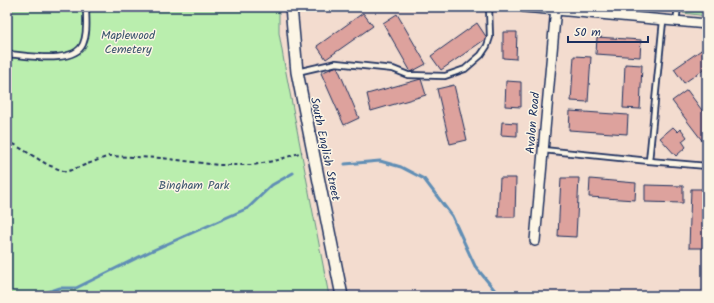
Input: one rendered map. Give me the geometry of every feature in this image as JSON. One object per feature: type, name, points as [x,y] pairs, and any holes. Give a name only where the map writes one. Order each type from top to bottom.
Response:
[{"type":"street","name":"South English Street","points":[[291,7],[297,72],[342,296]]},
{"type":"street","points":[[524,7],[556,8],[663,21],[707,24]]},
{"type":"street","name":"Avalon Road","points":[[535,241],[556,8]]},
{"type":"lane","points":[[7,54],[62,57],[76,53],[85,39],[86,7]]},
{"type":"lane","points":[[297,72],[336,63],[394,69],[408,75],[445,76],[465,69],[481,55],[487,46],[490,37],[489,7]]},
{"type":"lane","points":[[676,22],[678,7]]},
{"type":"lane","points":[[649,161],[663,21]]},
{"type":"lane","points":[[543,150],[707,166]]},
{"type":"path","points":[[7,140],[48,165],[66,172],[109,156],[160,158],[218,165],[253,165],[278,160],[312,148]]},
{"type":"green space","name":"Bingham Park","points":[[7,7],[279,7],[279,33],[284,62],[329,296],[7,296]]},
{"type":"green space","points":[[684,7],[707,7],[707,16],[683,13]]},
{"type":"building","points":[[363,13],[373,26],[326,59],[317,46]]},
{"type":"building","points":[[397,14],[426,64],[411,72],[383,23]]},
{"type":"building","points":[[477,23],[487,38],[441,70],[431,56]]},
{"type":"building","points":[[503,32],[517,32],[516,59],[503,58]]},
{"type":"building","points":[[597,37],[641,40],[640,57],[596,54]]},
{"type":"building","points":[[707,46],[707,67],[684,83],[674,69]]},
{"type":"building","points":[[574,56],[591,57],[588,102],[571,101]]},
{"type":"building","points":[[625,64],[642,65],[640,109],[623,108]]},
{"type":"building","points":[[337,66],[359,118],[344,125],[321,73]]},
{"type":"building","points":[[421,79],[426,95],[371,111],[367,94]]},
{"type":"building","points":[[506,81],[521,82],[521,107],[505,106]]},
{"type":"building","points":[[454,85],[467,140],[450,144],[437,89]]},
{"type":"building","points":[[687,90],[707,117],[707,147],[672,101]]},
{"type":"building","points":[[570,111],[628,115],[627,134],[569,130]]},
{"type":"building","points":[[502,122],[517,123],[517,136],[501,135]]},
{"type":"building","points":[[673,127],[678,132],[681,129],[687,137],[682,141],[686,147],[676,156],[660,138]]},
{"type":"building","points":[[500,178],[516,178],[515,217],[498,217]]},
{"type":"building","points":[[561,178],[579,178],[576,237],[558,236]]},
{"type":"building","points":[[590,179],[636,183],[635,200],[589,197]]},
{"type":"building","points":[[645,185],[683,186],[683,203],[645,202]]},
{"type":"building","points":[[691,189],[707,189],[707,248],[689,248]]},
{"type":"waterway","points":[[345,164],[380,161],[401,167],[424,179],[452,216],[475,266],[497,293],[502,296]]},
{"type":"waterway","points":[[36,296],[60,288],[76,288],[149,252],[248,208],[272,185],[293,173]]},
{"type":"park label","name":"Maplewood Cemetery","points":[[128,42]]}]
